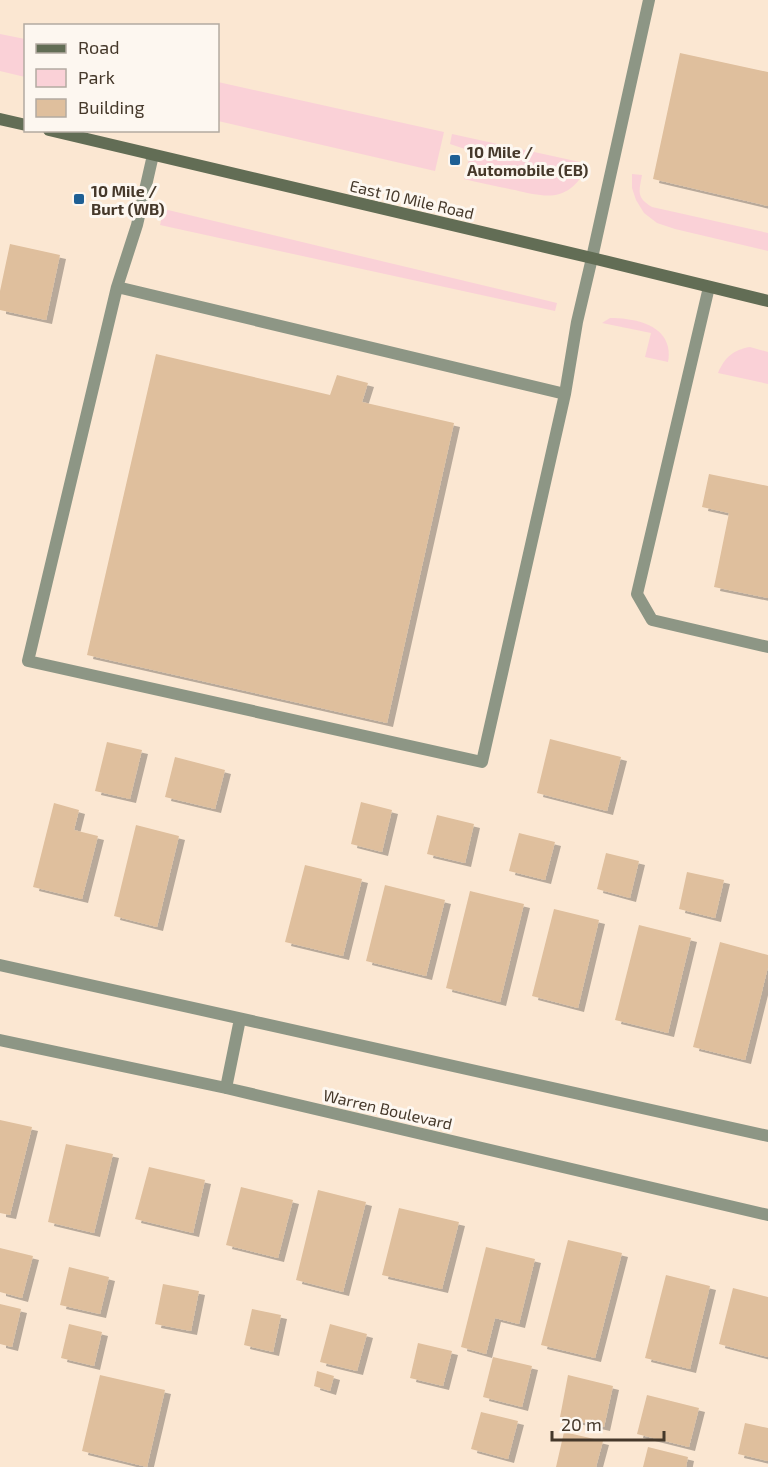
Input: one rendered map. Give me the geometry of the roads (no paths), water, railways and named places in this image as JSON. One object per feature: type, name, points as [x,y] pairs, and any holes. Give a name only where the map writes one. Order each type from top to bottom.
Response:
[{"type":"main road","points":[[0,119],[24,125]]},
{"type":"main road","name":"East 10 Mile Road","points":[[57,132],[768,301]]},
{"type":"street","points":[[153,155],[137,225],[117,287],[28,661],[482,762],[565,394],[577,322],[649,0]]},
{"type":"street","points":[[117,287],[565,394]]},
{"type":"street","points":[[709,287],[637,594],[652,620],[768,646]]},
{"type":"street","points":[[0,966],[768,1136]]},
{"type":"street","points":[[226,1088],[240,1019]]},
{"type":"street","name":"Warren Boulevard","points":[[0,1040],[226,1088],[768,1215]]},
{"type":"place","name":"10 Mile / Automobile (EB)","points":[[455,160]]},
{"type":"place","name":"10 Mile / Burt (WB)","points":[[79,199]]}]
